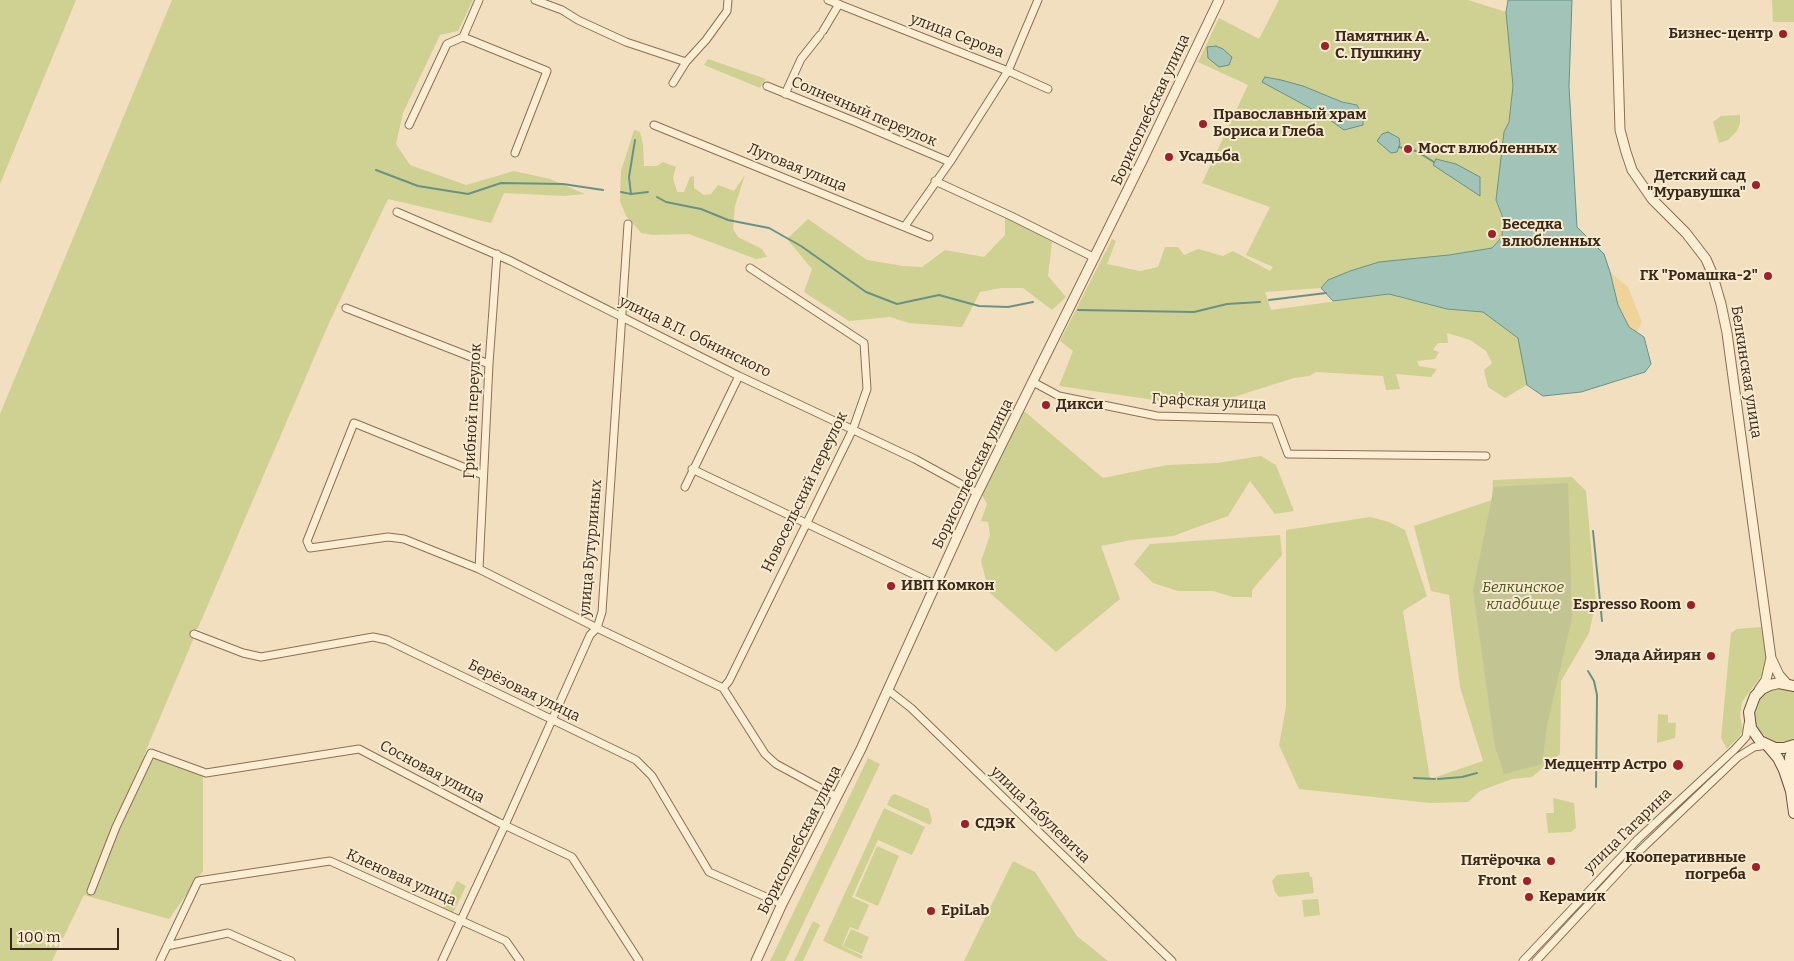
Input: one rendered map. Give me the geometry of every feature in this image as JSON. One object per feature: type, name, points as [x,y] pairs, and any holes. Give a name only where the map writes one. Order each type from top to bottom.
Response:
[{"type":"main road","points":[[1791,684],[1770,685],[1755,696],[1751,704],[1749,721],[1755,735],[1778,758],[1792,790]]},
{"type":"main road","points":[[1767,745],[1784,748],[1794,747],[1790,757],[1794,813]]},
{"type":"street","points":[[409,125],[447,44],[463,37],[479,0]]},
{"type":"street","points":[[535,0],[562,10],[584,24],[626,42],[686,62]]},
{"type":"street","points":[[673,83],[686,62],[706,40],[727,11],[728,0]]},
{"type":"street","name":"улица Серова","points":[[828,0],[1008,71],[1048,89]]},
{"type":"street","points":[[905,226],[950,162],[1008,71],[1038,0]]},
{"type":"street","name":"Борисоглебская улица","points":[[756,961],[782,904],[838,797],[978,493],[1095,258],[1219,0]]},
{"type":"street","name":"Белкинская улица","points":[[1616,0],[1620,130],[1632,170],[1652,199],[1686,233],[1706,259],[1722,304],[1771,658],[1779,674],[1791,684]]},
{"type":"street","points":[[785,94],[801,59],[822,33],[839,4]]},
{"type":"street","points":[[463,37],[547,71],[514,153]]},
{"type":"street","name":"Солнечный переулок","points":[[767,86],[950,162]]},
{"type":"street","name":"Луговая улица","points":[[654,125],[929,237]]},
{"type":"street","points":[[935,181],[1095,258]]},
{"type":"street","name":"улица В.П. Обнинского","points":[[397,212],[497,254],[739,376],[914,459],[978,493]]},
{"type":"street","name":"улица Бутурлиных","points":[[442,961],[590,635],[597,628],[602,612],[628,224]]},
{"type":"street","name":"Грибной переулок","points":[[479,569],[489,364],[497,254]]},
{"type":"street","name":"Новосельский переулок","points":[[723,688],[729,681],[853,429],[867,389],[864,343],[750,268]]},
{"type":"street","points":[[346,308],[489,364]]},
{"type":"street","points":[[685,487],[692,469],[739,376]]},
{"type":"street","name":"Графская улица","points":[[1033,382],[1059,396],[1157,416],[1275,419],[1288,454],[1486,456]]},
{"type":"street","points":[[484,475],[354,423],[307,542],[310,548],[388,537],[404,538],[479,569],[723,688],[765,754],[776,764],[838,797]]},
{"type":"street","points":[[692,469],[936,585]]},
{"type":"street","name":"Берёзовая улица","points":[[194,634],[261,657],[373,637],[387,640],[636,760],[652,776],[709,872],[782,904]]},
{"type":"street","name":"Белкинская улица","points":[[1755,696],[1766,680],[1771,658]]},
{"type":"street","name":"улица Табулевича","points":[[888,690],[911,708],[1172,961]]},
{"type":"street","name":"улица Гагарина","points":[[1523,961],[1638,839],[1734,750],[1746,737],[1749,721]]},
{"type":"street","name":"улица Гагарина","points":[[1536,961],[1628,862],[1738,757],[1754,747],[1767,745]]},
{"type":"street","name":"Сосновая улица","points":[[91,892],[116,827],[151,753],[206,773],[359,750],[572,857],[639,961]]},
{"type":"street","name":"Кленовая улица","points":[[167,946],[198,881],[330,861],[506,941],[520,961]]},
{"type":"street","points":[[160,961],[167,946],[228,933],[291,961]]},
{"type":"green space","points":[[0,0],[76,0],[0,184]]},
{"type":"green space","points":[[172,0],[473,0],[458,31],[440,35],[403,113],[396,144],[410,165],[466,185],[514,171],[550,179],[585,194],[564,196],[504,193],[491,223],[388,199],[329,323],[198,628],[191,633],[193,640],[144,755],[203,775],[203,871],[169,919],[84,895],[52,961],[0,961],[0,414]]},
{"type":"green space","points":[[1279,0],[1468,0],[1506,12],[1513,86],[1509,122],[1504,132],[1496,200],[1503,218],[1502,237],[1492,248],[1328,280],[1321,288],[1265,292],[1271,310],[1389,294],[1447,309],[1483,312],[1518,338],[1527,385],[1505,398],[1488,387],[1484,370],[1492,363],[1486,351],[1470,340],[1447,333],[1448,343],[1438,343],[1433,350],[1439,352],[1435,359],[1417,361],[1419,366],[1437,369],[1431,377],[1396,374],[1400,389],[1386,390],[1383,376],[1316,372],[1309,376],[1294,378],[1202,407],[1059,386],[1073,351],[1060,341],[1112,239],[1116,241],[1107,264],[1140,271],[1158,267],[1165,247],[1178,247],[1184,255],[1198,249],[1223,256],[1233,251],[1270,271],[1273,267],[1246,255],[1270,207],[1202,183],[1248,85],[1198,62],[1219,18],[1259,39]]},
{"type":"green space","points":[[1772,0],[1794,0],[1794,22],[1773,22]]},
{"type":"green space","points":[[708,59],[766,79],[760,88],[704,65]]},
{"type":"green space","points":[[1740,115],[1737,131],[1728,140],[1719,143],[1713,122],[1721,116]]},
{"type":"green space","points":[[634,130],[640,132],[643,144],[644,166],[657,166],[663,162],[676,167],[673,178],[677,192],[684,192],[690,177],[694,176],[694,188],[704,195],[711,194],[718,185],[734,191],[745,175],[735,206],[733,229],[738,237],[762,249],[767,257],[756,259],[689,234],[653,235],[641,233],[626,216],[620,201],[621,171]]},
{"type":"green space","points":[[1005,217],[1052,242],[1048,276],[1066,297],[1052,310],[1023,288],[1001,288],[980,292],[962,327],[909,323],[890,317],[849,321],[804,292],[812,269],[787,239],[808,219],[867,260],[922,267],[945,250],[984,257],[1005,235]]},
{"type":"green space","points":[[1024,411],[1103,478],[1167,465],[1217,463],[1261,456],[1276,465],[1294,511],[1275,514],[1250,481],[1228,516],[1173,536],[1131,540],[1101,546],[1120,599],[1056,652],[989,592],[981,561],[990,535],[988,522],[981,521],[987,504],[982,495],[1016,423]]},
{"type":"green space","points":[[1572,477],[1586,491],[1596,602],[1589,633],[1561,681],[1560,754],[1532,777],[1512,779],[1480,791],[1468,802],[1430,803],[1299,789],[1279,745],[1286,707],[1286,530],[1370,517],[1389,522],[1405,530],[1427,596],[1403,611],[1430,779],[1483,761],[1460,687],[1449,595],[1431,591],[1414,526],[1492,500],[1493,480]]},
{"type":"green space","name":"Белкинское кладбище","points":[[1568,483],[1572,618],[1547,725],[1542,764],[1504,774],[1495,747],[1473,590],[1494,487]]},
{"type":"green space","points":[[1280,535],[1282,555],[1252,590],[1252,597],[1233,597],[1213,591],[1178,591],[1153,583],[1134,564],[1150,544]]},
{"type":"green space","points":[[1762,627],[1767,664],[1761,676],[1742,702],[1740,716],[1743,730],[1727,749],[1721,738],[1731,633],[1737,629]]},
{"type":"green space","points":[[1773,689],[1784,689],[1794,692],[1794,738],[1788,741],[1777,742],[1768,738],[1760,732],[1755,722],[1754,712],[1757,702],[1764,694]]},
{"type":"green space","points":[[1658,714],[1668,715],[1668,723],[1676,723],[1675,738],[1657,743]]},
{"type":"green space","points":[[868,758],[880,764],[789,953],[785,961],[770,961]]},
{"type":"green space","points":[[895,794],[929,809],[932,821],[930,825],[887,805],[891,796]]},
{"type":"green space","points":[[1553,798],[1574,803],[1576,828],[1571,832],[1548,833],[1546,813],[1554,813]]},
{"type":"green space","points":[[884,808],[925,827],[912,855],[878,840],[852,897],[869,905],[858,930],[850,927],[842,946],[863,956],[861,959],[823,941]]},
{"type":"green space","points":[[877,846],[899,856],[878,906],[855,896]]},
{"type":"green space","points":[[1013,861],[1035,872],[1077,936],[1108,961],[964,961]]},
{"type":"green space","points":[[1309,872],[1310,877],[1312,877],[1314,893],[1279,897],[1275,892],[1272,881],[1277,875]]},
{"type":"green space","points":[[457,881],[466,886],[453,913],[443,908]]},
{"type":"green space","points":[[1318,899],[1320,915],[1304,917],[1302,900]]},
{"type":"green space","points":[[813,921],[820,925],[803,961],[794,961]]},
{"type":"green space","points":[[851,929],[869,937],[862,954],[843,946]]},
{"type":"sand","points":[[1610,272],[1628,287],[1642,322],[1637,332],[1629,327],[1618,305]]},
{"type":"water","points":[[1508,0],[1572,0],[1569,86],[1577,227],[1604,254],[1618,305],[1629,327],[1644,337],[1651,364],[1645,372],[1581,392],[1543,396],[1527,385],[1518,338],[1483,312],[1447,309],[1389,294],[1333,301],[1321,288],[1328,280],[1379,262],[1449,255],[1492,248],[1502,237],[1503,218],[1496,200],[1504,132],[1509,122],[1513,86],[1506,12]]},
{"type":"water","points":[[1216,46],[1232,57],[1229,65],[1219,67],[1208,58],[1207,47]]},
{"type":"water","points":[[1265,77],[1303,86],[1342,102],[1357,105],[1363,117],[1363,125],[1344,130],[1323,115],[1262,82]]},
{"type":"water","points":[[1388,132],[1399,138],[1400,144],[1397,152],[1391,153],[1377,141],[1382,134]]},
{"type":"water","points":[[1436,159],[1456,164],[1480,177],[1480,196],[1433,165]]},
{"type":"waterway","points":[[631,194],[629,177],[635,140]]},
{"type":"waterway","points":[[1399,147],[1416,151],[1434,162]]},
{"type":"waterway","points":[[376,170],[418,186],[468,194],[501,183],[563,184],[603,190]]},
{"type":"waterway","points":[[621,192],[631,194],[648,192]]},
{"type":"waterway","points":[[657,197],[666,202],[701,209],[728,220],[769,228],[801,246],[866,292],[897,304],[939,295],[979,306],[1008,307],[1033,302]]},
{"type":"waterway","points":[[1269,300],[1326,293]]},
{"type":"waterway","points":[[1078,310],[1194,312],[1227,304],[1260,302]]},
{"type":"waterway","points":[[1593,531],[1602,621]]},
{"type":"waterway","points":[[1588,671],[1594,681],[1597,695],[1596,787]]},
{"type":"waterway","points":[[1438,779],[1462,777],[1477,773]]},
{"type":"waterway","points":[[1414,778],[1435,779]]},
{"type":"place","name":"Бизнес-центр","points":[[1783,34]]},
{"type":"place","name":"Памятник А. С. Пушкину","points":[[1325,46]]},
{"type":"place","name":"Православный храм Бориса и Глеба","points":[[1203,124]]},
{"type":"place","name":"Мост влюбленных","points":[[1408,149]]},
{"type":"place","name":"Усадьба","points":[[1169,157]]},
{"type":"place","name":"Детский сад \"Муравушка\"","points":[[1756,185]]},
{"type":"place","name":"Беседка влюбленных","points":[[1492,234]]},
{"type":"place","name":"ГК \"Ромашка-2\"","points":[[1768,276]]},
{"type":"place","name":"Дикси","points":[[1046,405]]},
{"type":"place","name":"ИВП Комкон","points":[[891,586]]},
{"type":"place","name":"Espresso Room","points":[[1691,605]]},
{"type":"place","name":"Элада Айирян","points":[[1711,656]]},
{"type":"place","name":"Медцентр Астро","points":[[1678,765]]},
{"type":"place","name":"СДЭК","points":[[965,824]]},
{"type":"place","name":"Пятёрочка","points":[[1551,861]]},
{"type":"place","name":"Кооперативные погреба","points":[[1756,867]]},
{"type":"place","name":"Front","points":[[1527,881]]},
{"type":"place","name":"Керамик","points":[[1529,897]]},
{"type":"place","name":"EpiLab","points":[[931,911]]}]
